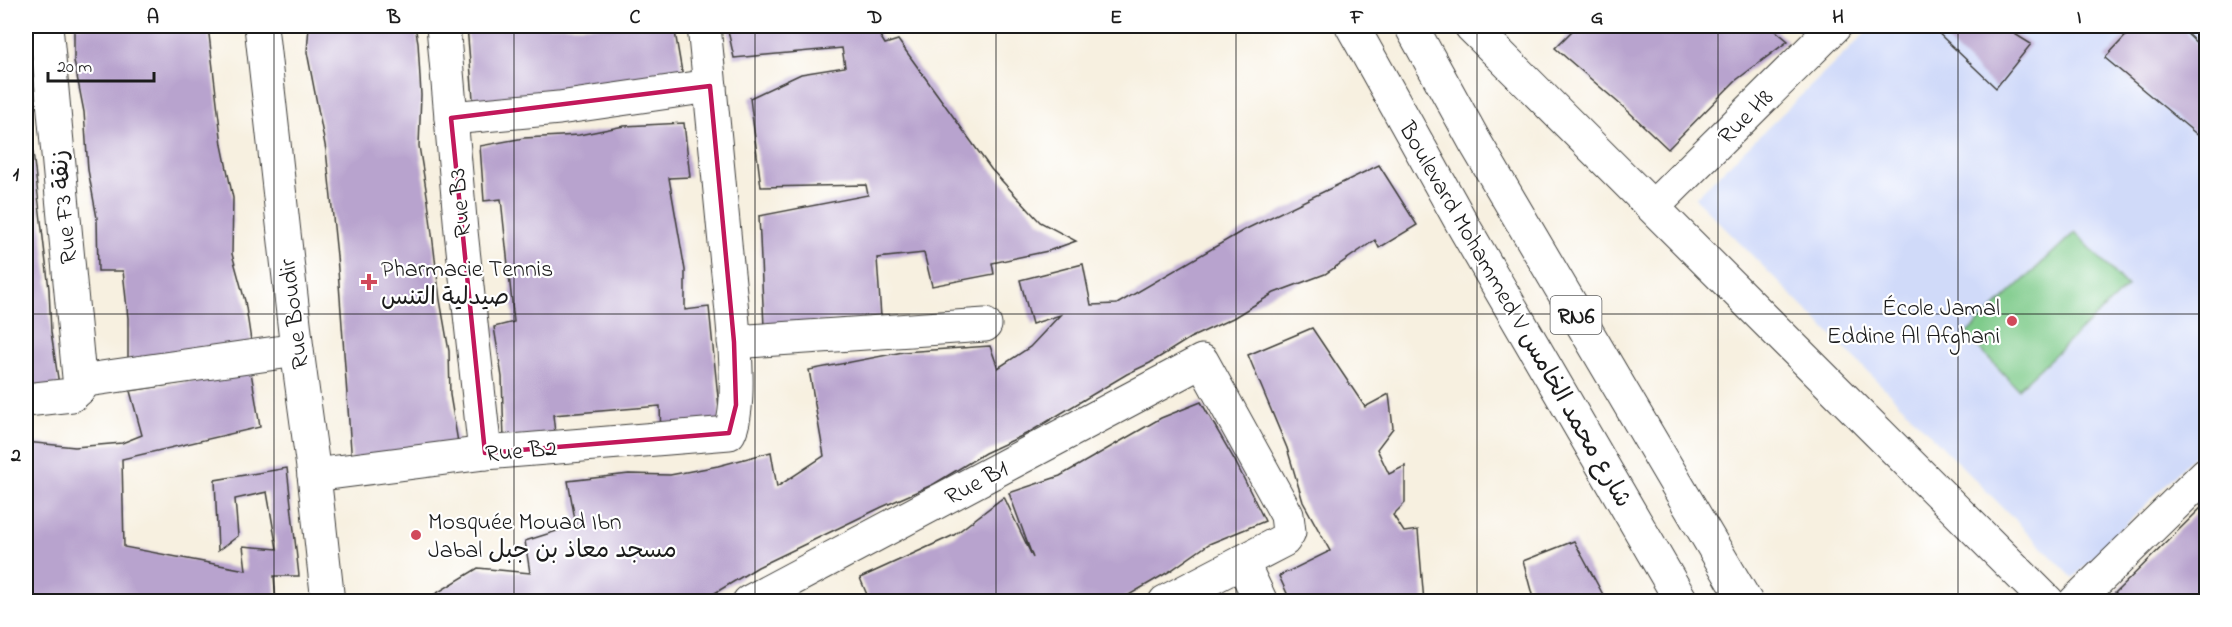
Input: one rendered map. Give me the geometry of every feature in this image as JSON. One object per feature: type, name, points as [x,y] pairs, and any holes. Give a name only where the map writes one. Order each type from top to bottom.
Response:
[{"type":"street","name":"Rue F3 زنقة","points":[[46,26],[80,385]]},
{"type":"street","name":"Rue Boudir","points":[[261,26],[328,602]]},
{"type":"street","name":"Rue B3","points":[[443,26],[484,453]]},
{"type":"street","points":[[704,26],[734,342],[985,326]]},
{"type":"street","name":"Boulevard Mohammed V شارع محمد الخامس","points":[[1352,26],[1464,227],[1682,602]]},
{"type":"street","name":"RN6","points":[[1411,26],[1499,183],[1746,602]]},
{"type":"street","points":[[1471,26],[1654,206],[2048,602]]},
{"type":"street","name":"Rue H8","points":[[1654,206],[1820,31]]},
{"type":"street","points":[[451,118],[559,108],[710,86]]},
{"type":"street","name":"Rue B2","points":[[314,475],[484,453],[729,433],[733,425],[736,405],[734,342]]},
{"type":"street","points":[[26,400],[72,395],[80,385],[297,350]]},
{"type":"street","name":"Rue B1","points":[[764,598],[1202,361],[1287,515],[1289,532],[1284,540],[1242,562]]},
{"type":"street","points":[[2075,602],[2206,474]]},
{"type":"street","points":[[1165,602],[1242,562],[1262,602]]},
{"type":"highlighted area","points":[[710,86],[734,342],[736,405],[729,433],[485,453],[451,118]]},
{"type":"shaded area","name":"École Jamal Eddine Al Afghani","points":[[1873,26],[2206,26],[2206,444],[2073,578],[1695,198]]},
{"type":"green space","points":[[2075,232],[2127,287],[2018,389],[1966,334]]},
{"type":"building","points":[[74,26],[208,26],[222,145],[233,198],[232,254],[245,301],[253,354],[128,368],[128,318],[123,271],[98,271],[97,218],[88,170],[84,112],[74,61]]},
{"type":"building","points":[[309,26],[415,26],[421,95],[419,146],[449,351],[450,395],[459,448],[352,464],[337,256],[326,150],[307,52]]},
{"type":"building","points":[[467,26],[674,26],[683,78],[474,111]]},
{"type":"building","points":[[727,26],[874,26],[885,44],[898,40],[991,169],[1040,222],[1076,241],[1048,251],[992,263],[994,274],[932,286],[924,253],[877,258],[881,317],[764,327],[759,216],[868,195],[866,185],[761,187],[750,98],[801,74],[845,67],[842,48],[734,58]]},
{"type":"building","points":[[1577,26],[1770,26],[1788,41],[1735,81],[1668,149],[1555,48]]},
{"type":"building","points":[[1931,26],[2002,26],[2031,44],[1996,88]]},
{"type":"building","points":[[2135,26],[2179,26],[2206,52],[2206,142],[2105,58]]},
{"type":"building","points":[[26,108],[59,385],[26,395]]},
{"type":"building","points":[[684,123],[690,177],[669,178],[685,270],[685,310],[709,307],[721,428],[661,436],[660,406],[553,415],[555,433],[504,441],[502,377],[494,327],[514,322],[501,199],[484,201],[480,146],[524,138],[579,135],[624,126]]},
{"type":"building","points":[[1379,165],[1417,225],[1379,248],[1375,240],[1325,274],[1274,293],[1233,318],[1190,338],[1028,433],[985,453],[934,484],[758,567],[700,602],[422,602],[478,568],[530,573],[525,541],[576,525],[568,481],[629,474],[670,475],[718,466],[771,452],[777,487],[824,456],[809,370],[903,352],[990,346],[998,368],[1030,347],[1060,315],[1032,324],[1020,280],[1083,264],[1091,305],[1117,304],[1244,230]]},
{"type":"building","points":[[1312,328],[1365,407],[1389,394],[1393,428],[1377,449],[1389,474],[1405,466],[1405,503],[1393,515],[1404,532],[1418,530],[1424,602],[1291,602],[1279,576],[1330,551],[1303,502],[1287,448],[1248,355]]},
{"type":"building","points":[[251,372],[260,427],[122,459],[124,547],[246,570],[243,546],[277,549],[267,492],[235,499],[238,536],[218,551],[215,480],[287,468],[299,576],[274,576],[276,602],[26,602],[26,442],[75,447],[122,443],[142,435],[130,391]]},
{"type":"building","points":[[1201,402],[1234,459],[1265,521],[1209,544],[1170,571],[1117,602],[870,602],[860,578],[954,535],[1004,497],[1033,558],[1009,493],[1060,476],[1161,418]]},
{"type":"building","points":[[2206,503],[2206,602],[2123,602],[2115,593]]},
{"type":"building","points":[[1574,541],[1607,602],[1534,602],[1523,561]]},
{"type":"place","name":"Pharmacie Tennis صيدلية التنس","points":[[369,282]]},
{"type":"place","name":"École Jamal Eddine Al Afghani","points":[[2012,321]]},
{"type":"place","name":"Mosquée Mouad Ibn Jabal مسجد معاذ بن جبل","points":[[416,535]]}]
